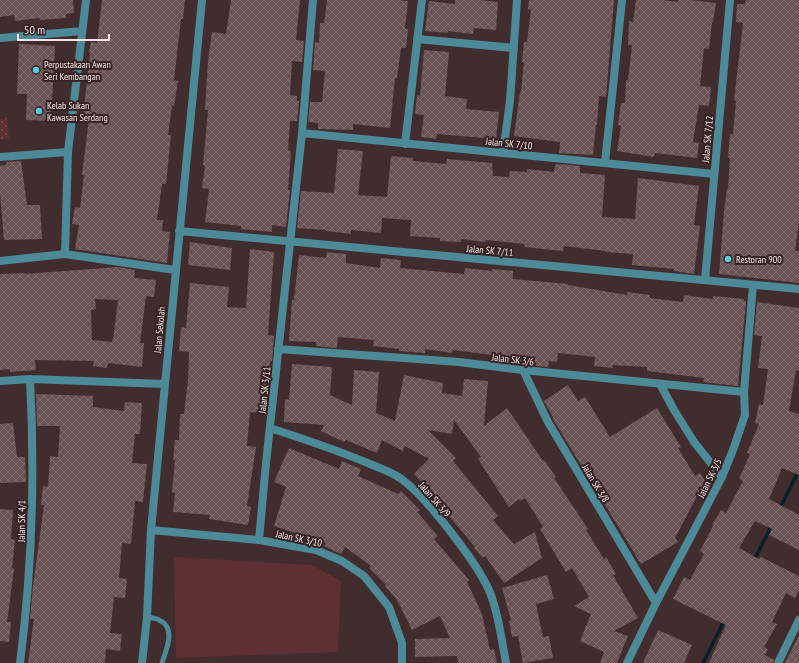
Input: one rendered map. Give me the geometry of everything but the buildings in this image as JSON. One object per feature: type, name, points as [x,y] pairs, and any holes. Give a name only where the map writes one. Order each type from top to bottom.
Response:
[{"type":"street","points":[[65,254],[68,152],[86,0]]},
{"type":"street","name":"Jalan Sekolah","points":[[142,663],[147,617],[151,530],[202,0]]},
{"type":"street","name":"Jalan SK 3/11","points":[[259,540],[302,133],[312,0]]},
{"type":"street","points":[[405,144],[422,0]]},
{"type":"street","points":[[503,153],[510,101],[517,0]]},
{"type":"street","points":[[605,163],[622,0]]},
{"type":"street","name":"Jalan SK 7/12","points":[[705,280],[730,0]]},
{"type":"street","points":[[0,38],[82,31]]},
{"type":"street","points":[[417,39],[514,48]]},
{"type":"street","name":"Jalan SK 7/10","points":[[302,133],[714,174]]},
{"type":"street","points":[[0,157],[68,152]]},
{"type":"street","name":"Jalan SK 7/11","points":[[179,231],[799,289]]},
{"type":"street","points":[[0,261],[65,254],[175,270]]},
{"type":"street","name":"Jalan SK 3/5","points":[[627,663],[656,603],[722,477],[745,415],[744,392],[753,285]]},
{"type":"street","name":"Jalan SK 3/6","points":[[278,349],[459,362],[523,370],[744,392]]},
{"type":"street","name":"Jalan SK 3/8","points":[[523,370],[548,422],[656,603]]},
{"type":"street","points":[[0,381],[30,379],[165,384]]},
{"type":"street","name":"Jalan SK 4/1","points":[[20,663],[31,540],[32,430],[30,379]]},
{"type":"street","points":[[660,384],[694,442],[722,477]]},
{"type":"street","name":"Jalan SK 3/9","points":[[270,428],[335,449],[399,477],[410,485],[440,519],[485,581],[492,598],[506,663]]},
{"type":"street","name":"Jalan SK 3/10","points":[[151,530],[259,540],[316,550],[342,562],[364,576],[389,607],[402,643],[402,663]]},
{"type":"street","points":[[778,663],[799,620]]},
{"type":"lane","points":[[147,617],[160,620],[166,625],[170,634],[162,663]]},
{"type":"shaded area","points":[[7,118],[9,139],[0,140],[0,119]]},
{"type":"shaded area","points":[[174,557],[312,565],[341,581],[338,652],[176,658]]},
{"type":"waterway","points":[[779,510],[799,470]]},
{"type":"waterway","points":[[754,560],[772,525]]},
{"type":"waterway","points":[[703,663],[725,619]]},
{"type":"place","name":"Perpustakaan Awan Seri Kembangan","points":[[36,70]]},
{"type":"place","name":"Kelab Sukan Kawasan Serdang","points":[[39,111]]},
{"type":"place","name":"Restoran 900","points":[[728,259]]}]
